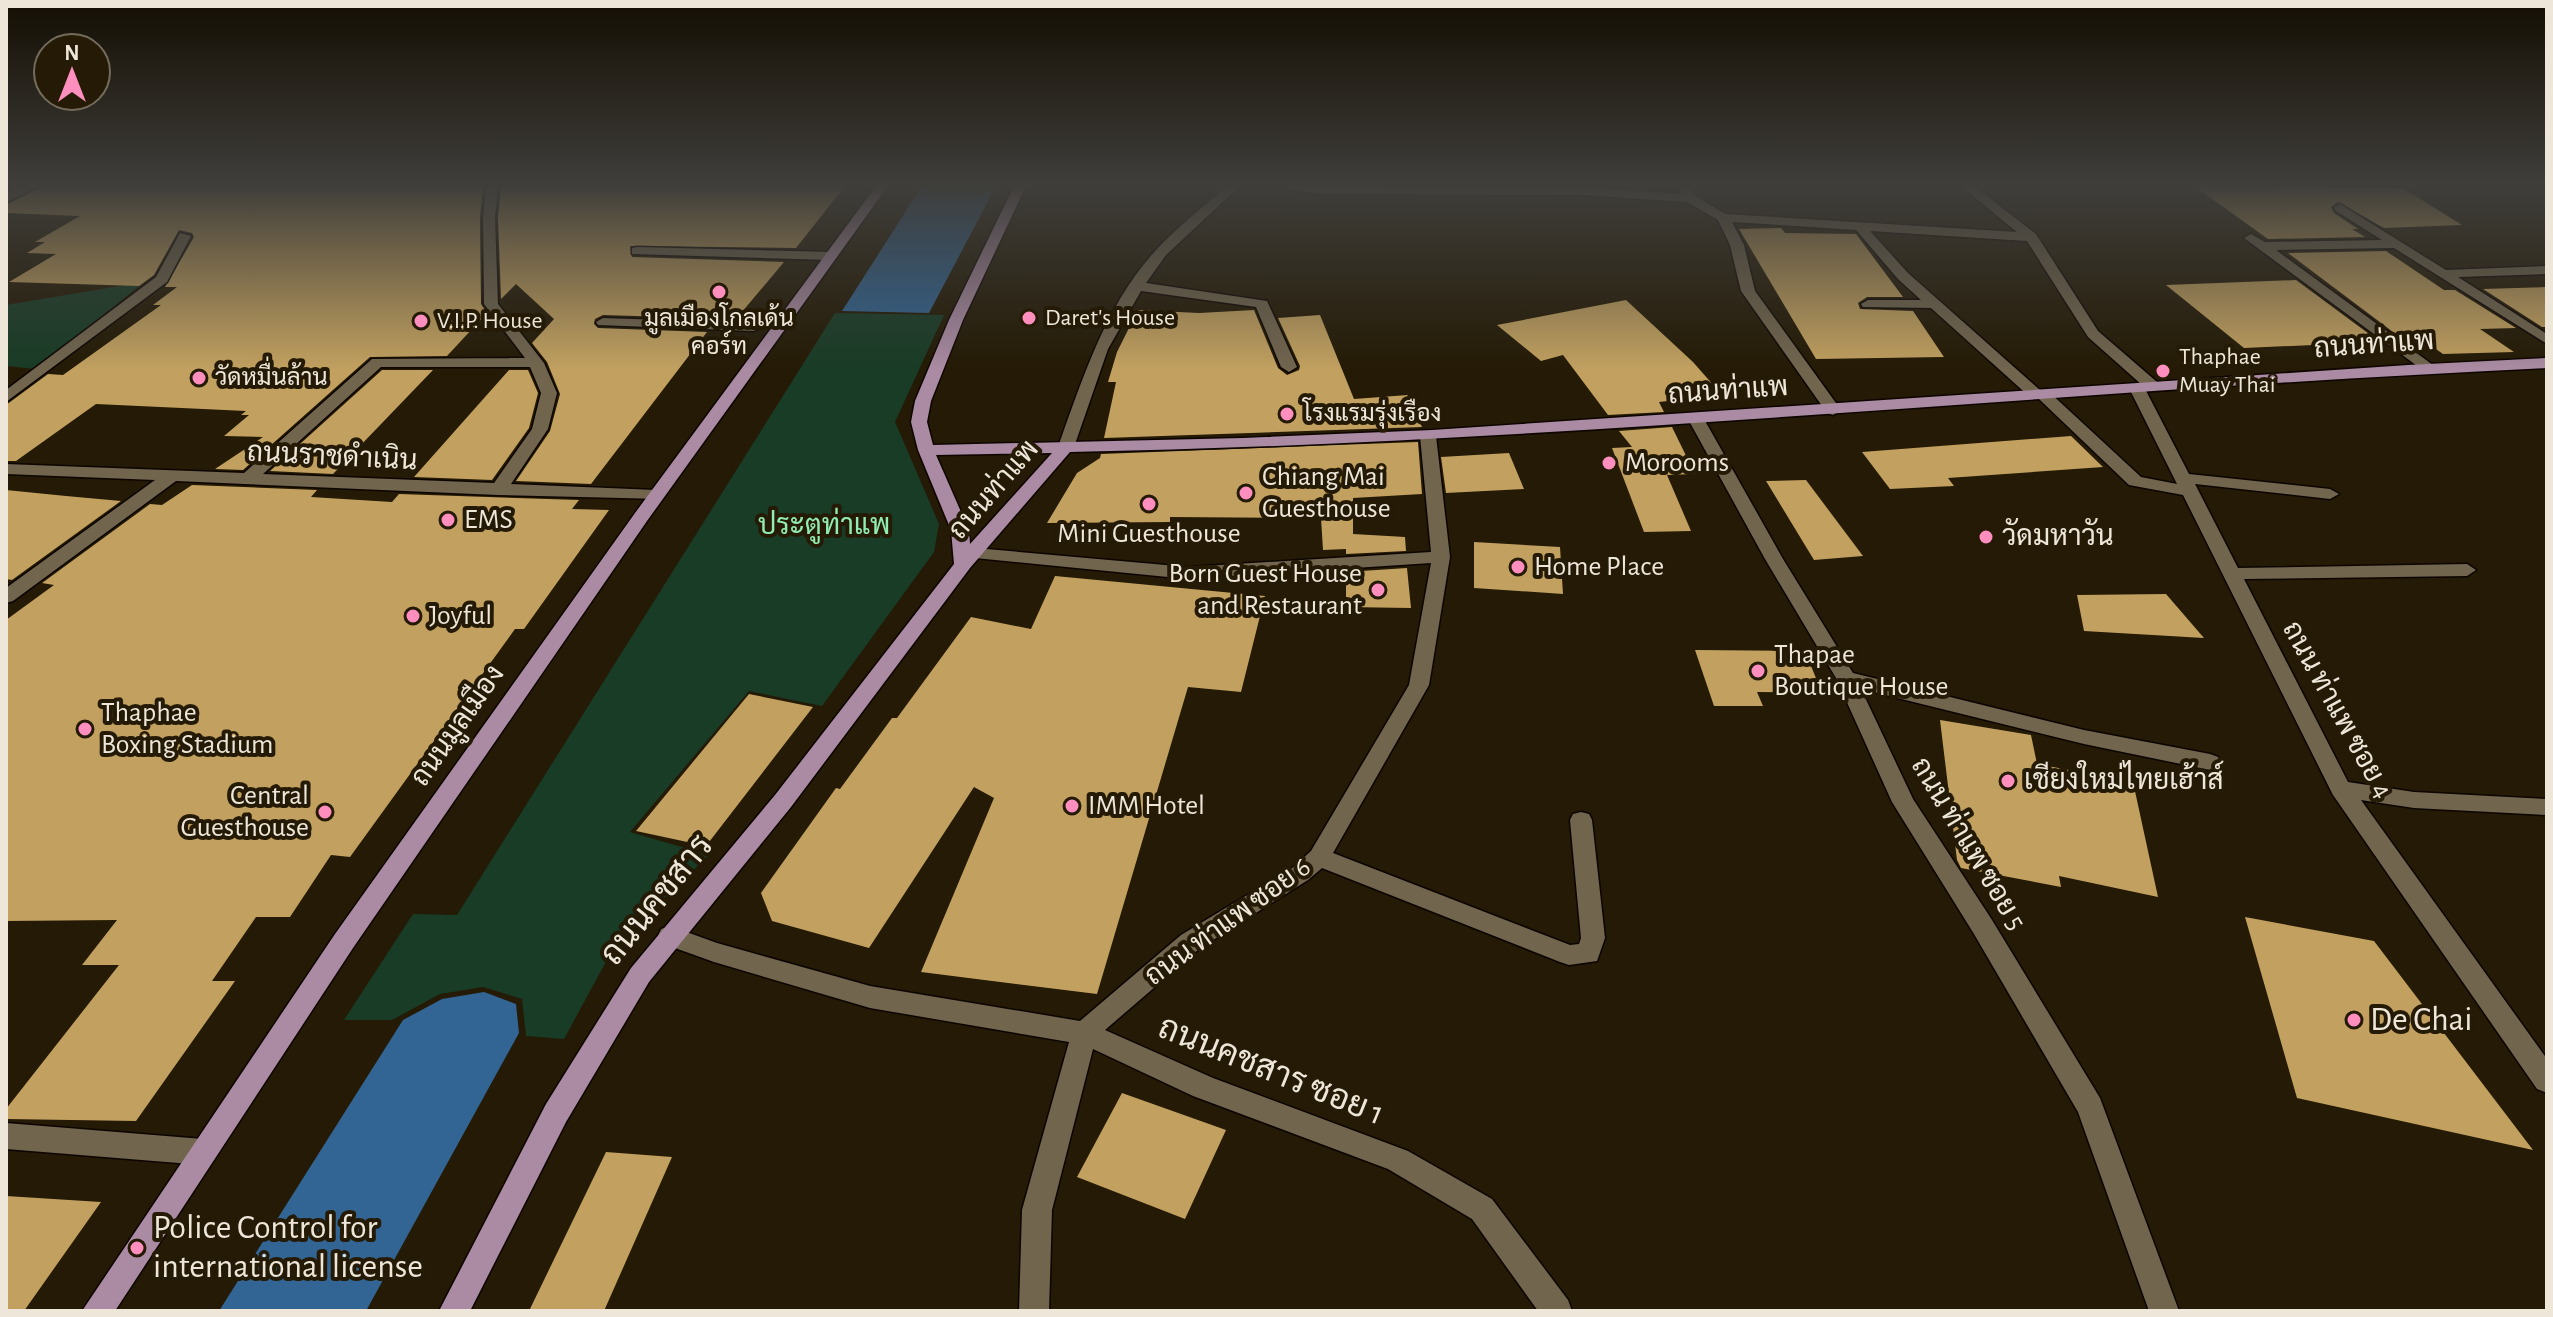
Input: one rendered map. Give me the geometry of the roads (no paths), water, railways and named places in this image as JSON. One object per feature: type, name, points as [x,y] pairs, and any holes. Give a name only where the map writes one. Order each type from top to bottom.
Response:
[{"type":"main road","name":"ถนนมูลเมือง","points":[[97,1311],[344,941],[656,495],[837,247]]},
{"type":"main road","points":[[969,558],[926,450],[919,422],[923,401],[991,247]]},
{"type":"main road","name":"ถนนท่าแพ","points":[[969,558],[1066,447],[1428,436],[2144,386],[2547,363]]},
{"type":"main road","points":[[926,450],[1066,447]]},
{"type":"main road","name":"ถนนคชสาร","points":[[454,1311],[589,1054],[632,987],[670,936],[783,801],[969,558]]},
{"type":"street","points":[[6,397],[162,279],[179,247]]},
{"type":"street","points":[[490,247],[491,304],[536,363],[549,393],[540,429],[498,490]]},
{"type":"street","points":[[1066,447],[1101,349],[1137,286],[1166,247]]},
{"type":"street","points":[[1738,247],[1748,291],[1833,410]]},
{"type":"street","points":[[1878,247],[1932,304],[2135,481],[2330,494]]},
{"type":"street","points":[[2038,247],[2093,334],[2144,386]]},
{"type":"street","points":[[2263,247],[2429,368]]},
{"type":"street","points":[[2402,247],[2547,340]]},
{"type":"street","points":[[637,251],[831,256]]},
{"type":"street","points":[[2443,274],[2547,270]]},
{"type":"street","points":[[1137,286],[1262,304],[1289,367]]},
{"type":"street","points":[[1868,304],[1932,304]]},
{"type":"street","points":[[603,322],[754,327]]},
{"type":"street","points":[[248,479],[377,362],[536,363]]},
{"type":"street","name":"ถนน ท่าแพ ซอย 4","points":[[2144,386],[2185,484],[2341,789],[2547,1081]]},
{"type":"street","name":"ถนน ท่าแพ ซอย 5","points":[[1696,419],[1774,559],[1846,678],[1903,802],[1983,927],[2090,1107],[2164,1311]]},
{"type":"street","name":"ถนน ท่าแพ ซอย 6","points":[[1084,1033],[1190,942],[1300,874],[1319,857],[1419,685],[1441,557],[1428,436]]},
{"type":"street","name":"ถนนราชดำเนิน","points":[[6,469],[656,495]]},
{"type":"street","points":[[6,597],[172,476]]},
{"type":"street","points":[[969,558],[1188,573],[1441,557]]},
{"type":"street","points":[[2230,574],[2467,570]]},
{"type":"street","points":[[1846,678],[2084,737],[2210,762]]},
{"type":"street","points":[[2341,789],[2414,800],[2547,807]]},
{"type":"street","points":[[1319,857],[1569,955],[1588,954],[1593,938],[1581,820]]},
{"type":"street","name":"ถนนคชสาร ซอย 1","points":[[670,936],[714,952],[870,997],[1084,1033],[1203,1087],[1398,1160],[1482,1209],[1557,1311]]},
{"type":"street","points":[[1034,1311],[1037,1210],[1084,1033]]},
{"type":"street","points":[[6,1136],[203,1152]]},
{"type":"water","points":[[883,247],[964,247],[929,313],[842,311]]},
{"type":"water","points":[[484,992],[516,1004],[519,1033],[366,1311],[219,1311],[403,1020],[442,999]]},
{"type":"place","name":"มูลเมืองโกลเด้น คอร์ท","points":[[719,292]]},
{"type":"place","name":"Daret's House","points":[[1029,318]]},
{"type":"place","name":"V.I.P. House","points":[[421,321]]},
{"type":"place","name":"Thaphae Muay Thai","points":[[2163,371]]},
{"type":"place","name":"วัดหมื่นล้าน","points":[[199,378]]},
{"type":"place","name":"โรงแรมรุ่งเรือง","points":[[1287,414]]},
{"type":"place","name":"Morooms","points":[[1609,463]]},
{"type":"place","name":"Chiang Mai Guesthouse","points":[[1246,493]]},
{"type":"place","name":"Mini Guesthouse","points":[[1149,504]]},
{"type":"place","name":"EMS","points":[[448,520]]},
{"type":"place","name":"วัดมหาวัน","points":[[1986,537]]},
{"type":"place","name":"Home Place","points":[[1518,567]]},
{"type":"place","name":"Born Guest House and Restaurant","points":[[1378,590]]},
{"type":"place","name":"Joyful","points":[[413,616]]},
{"type":"place","name":"Thapae Boutique House","points":[[1758,671]]},
{"type":"place","name":"Thaphae Boxing Stadium","points":[[85,729]]},
{"type":"place","name":"เชียงใหม่ไทยเฮ้าส์","points":[[2008,781]]},
{"type":"place","name":"IMM Hotel","points":[[1072,806]]},
{"type":"place","name":"Central Guesthouse","points":[[325,812]]},
{"type":"place","name":"De Chai","points":[[2354,1020]]},
{"type":"place","name":"Police Control for international license","points":[[137,1248]]},
{"type":"park label","name":"ประตูท่าแพ","points":[[824,526]]}]
